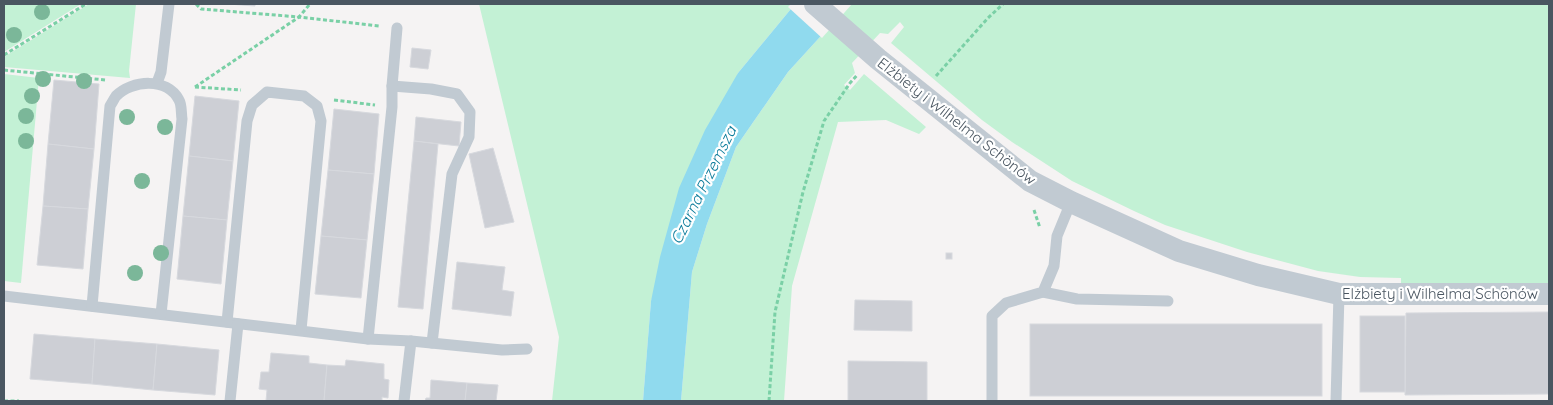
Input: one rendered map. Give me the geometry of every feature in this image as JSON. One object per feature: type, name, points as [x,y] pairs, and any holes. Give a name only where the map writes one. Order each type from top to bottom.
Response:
[{"type":"street","name":"Elżbiety i Wilhelma Schönów","points":[[815,4],[878,59],[1030,181],[1071,202],[1179,251],[1258,275],[1339,294],[1549,294]]},
{"type":"lane","points":[[157,83],[161,72],[169,4]]},
{"type":"lane","points":[[368,339],[392,107],[397,28]]},
{"type":"lane","points":[[92,306],[110,106],[115,97],[126,89],[140,84],[157,83],[170,89],[179,100],[182,120],[161,314]]},
{"type":"lane","points":[[392,86],[431,89],[456,94],[470,112],[470,137],[452,174],[432,343]]},
{"type":"lane","points":[[230,401],[233,323],[247,121],[252,105],[267,92],[304,96],[317,106],[321,121],[300,330]]},
{"type":"lane","points":[[1043,292],[1054,266],[1057,236],[1071,202]]},
{"type":"lane","points":[[992,401],[992,316],[1006,303],[1043,292],[1077,299],[1168,301]]},
{"type":"lane","points":[[1336,401],[1339,294]]},
{"type":"lane","points":[[4,296],[368,339],[411,341],[502,350],[527,349]]},
{"type":"lane","points":[[404,401],[411,341]]},
{"type":"path","points":[[4,55],[86,4]]},
{"type":"path","points":[[196,4],[201,9],[397,28]]},
{"type":"path","points":[[195,86],[299,17],[310,4]]},
{"type":"path","points":[[931,82],[988,18],[1003,4]]},
{"type":"path","points":[[4,70],[125,82],[126,89]]},
{"type":"path","points":[[769,401],[775,312],[803,192],[824,121],[850,83]]},
{"type":"path","points":[[170,89],[181,86],[195,86],[267,92]]},
{"type":"path","points":[[304,96],[392,107]]},
{"type":"path","points":[[4,401],[20,401]]},
{"type":"green space","points":[[5,4],[81,4],[4,52]]},
{"type":"green space","points":[[89,4],[136,4],[129,71],[130,78],[4,67],[4,57]]},
{"type":"green space","points":[[479,4],[795,4],[738,73],[651,301],[643,401],[552,401],[559,337]]},
{"type":"green space","points":[[850,4],[1549,4],[1549,283],[1401,284],[1401,278],[1360,277],[1318,271],[1247,252],[1165,225],[1072,181],[982,120],[891,43],[904,27],[900,22],[888,34],[880,33],[852,63],[855,73],[844,85],[850,90],[864,74],[926,127],[919,134],[886,120],[838,122],[792,286],[784,401],[681,401],[692,272],[707,224],[736,147],[788,72]]},
{"type":"green space","points":[[4,74],[39,78],[21,283],[4,281]]},
{"type":"water","name":"Czarna Przemsza","points":[[795,4],[850,4],[788,72],[736,147],[707,224],[692,272],[681,401],[643,401],[651,301],[660,257],[679,188],[705,130],[738,73]]},
{"type":"pier","points":[[791,4],[852,4],[822,38],[788,7]]},
{"type":"building","points":[[228,4],[255,4],[255,6]]},
{"type":"building","points":[[412,48],[431,50],[428,69],[410,67]]},
{"type":"building","points":[[54,80],[99,84],[94,149],[48,144]]},
{"type":"building","points":[[195,96],[239,101],[233,161],[189,156]]},
{"type":"building","points":[[334,109],[379,114],[374,174],[328,170]]},
{"type":"building","points":[[416,117],[461,122],[459,146],[414,141]]},
{"type":"building","points":[[414,141],[438,144],[423,309],[398,307]]},
{"type":"building","points":[[48,144],[94,149],[88,209],[43,206]]},
{"type":"building","points":[[493,148],[514,222],[485,228],[469,154]]},
{"type":"building","points":[[189,156],[233,161],[227,220],[183,216]]},
{"type":"building","points":[[328,170],[374,174],[367,240],[321,236]]},
{"type":"building","points":[[43,206],[88,209],[83,269],[37,265]]},
{"type":"building","points":[[183,216],[227,220],[221,284],[177,279]]},
{"type":"building","points":[[321,236],[367,240],[361,298],[315,294]]},
{"type":"building","points":[[946,253],[952,253],[952,259],[946,259]]},
{"type":"building","points":[[457,262],[505,267],[502,290],[514,292],[511,316],[452,309]]},
{"type":"building","points":[[855,300],[912,301],[912,331],[854,330]]},
{"type":"building","points":[[1549,312],[1549,394],[1405,395],[1406,313]]},
{"type":"building","points":[[1360,316],[1405,316],[1405,392],[1360,392]]},
{"type":"building","points":[[1030,324],[1322,324],[1322,396],[1030,396]]},
{"type":"building","points":[[34,334],[95,339],[92,384],[30,379]]},
{"type":"building","points":[[95,339],[157,344],[153,390],[92,384]]},
{"type":"building","points":[[157,344],[219,350],[215,395],[153,390]]},
{"type":"building","points":[[271,353],[309,356],[309,363],[327,365],[324,401],[266,401],[267,390],[259,389],[261,372],[269,372]]},
{"type":"building","points":[[346,360],[384,364],[384,379],[389,380],[388,398],[382,397],[382,401],[324,401],[327,365],[345,366]]},
{"type":"building","points":[[848,361],[927,362],[927,401],[848,401]]},
{"type":"building","points":[[431,380],[467,383],[465,401],[425,401],[426,398],[430,398]]},
{"type":"building","points":[[467,383],[498,385],[496,401],[465,401]]}]
